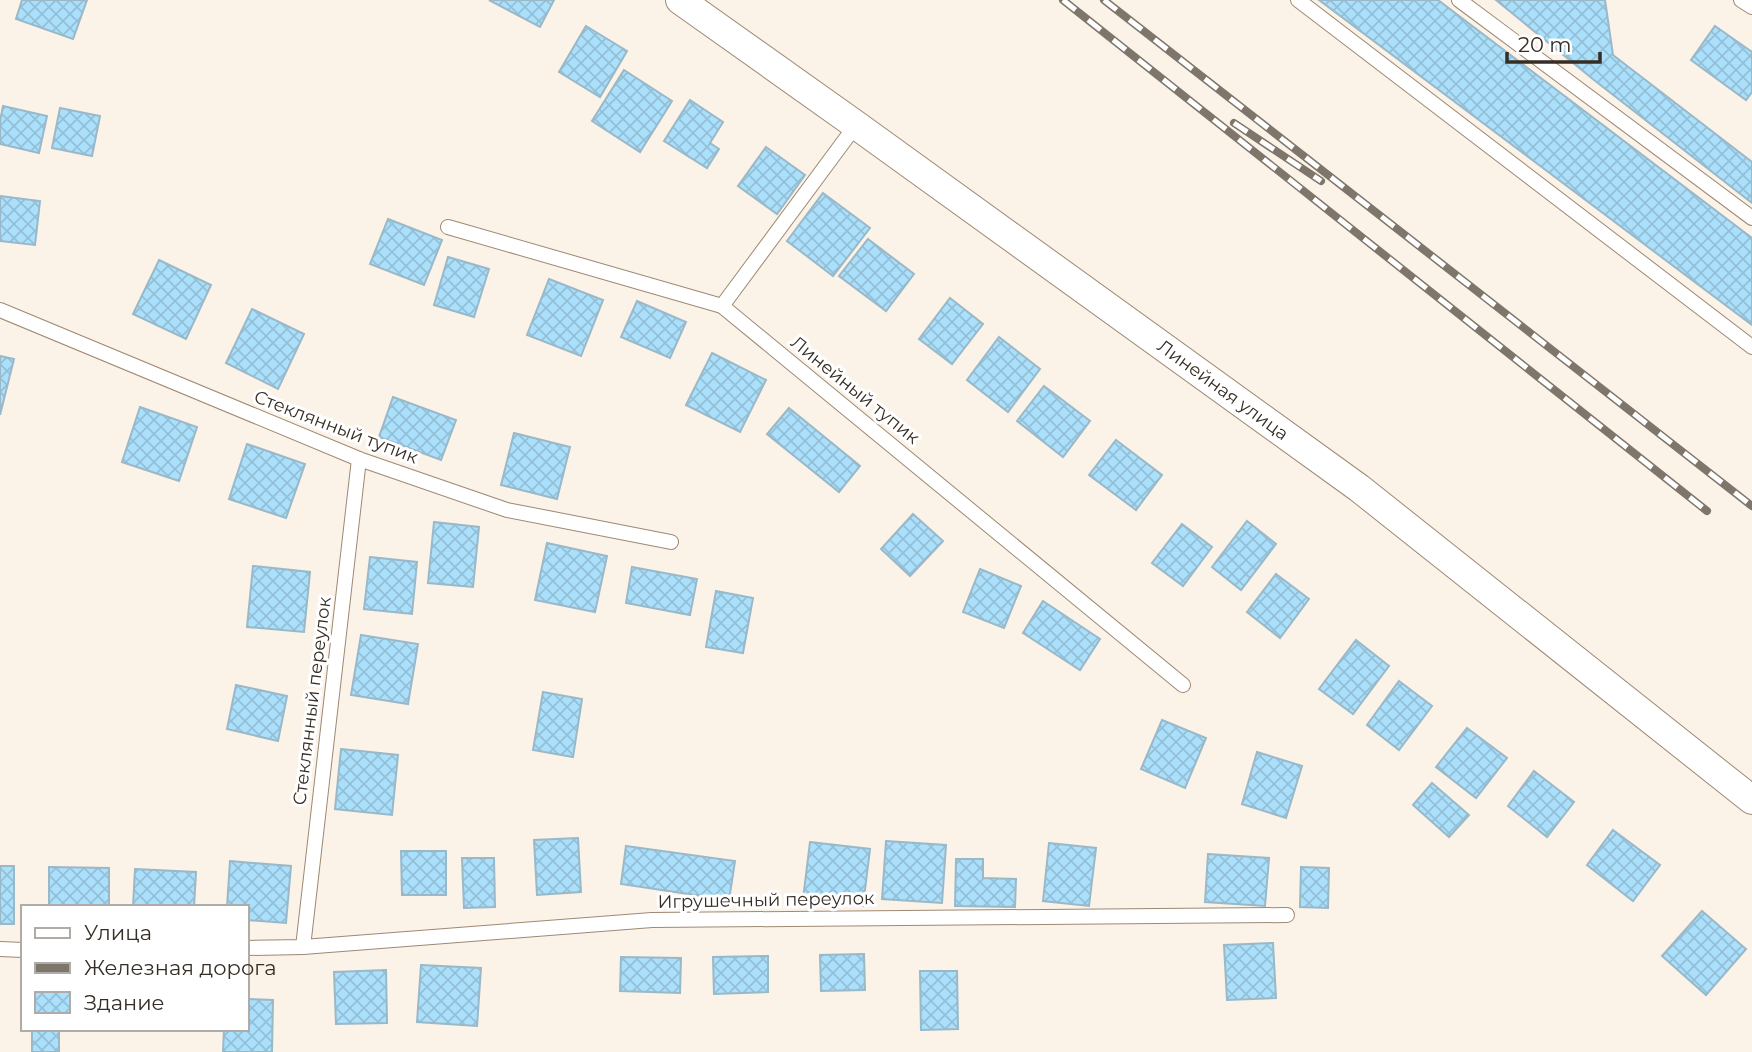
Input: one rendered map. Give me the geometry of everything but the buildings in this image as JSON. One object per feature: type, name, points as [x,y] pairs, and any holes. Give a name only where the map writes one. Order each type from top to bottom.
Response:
[{"type":"street","name":"Линейная улица","points":[[680,0],[1359,488],[1752,800]]},
{"type":"lane","points":[[1298,0],[1752,346]]},
{"type":"lane","points":[[1459,0],[1752,218]]},
{"type":"lane","points":[[1741,0],[1752,7]]},
{"type":"lane","points":[[722,306],[856,125]]},
{"type":"lane","name":"Линейный тупик","points":[[448,227],[722,306],[1183,685]]},
{"type":"lane","name":"Стеклянный тупик","points":[[0,310],[359,459],[507,510],[671,542]]},
{"type":"lane","name":"Стеклянный переулок","points":[[303,947],[359,459]]},
{"type":"lane","name":"Игрушечный переулок","points":[[248,948],[303,947],[652,920],[1287,915]]},
{"type":"lane","points":[[0,949],[21,950]]},
{"type":"railway","points":[[1063,0],[1707,511]]},
{"type":"railway","points":[[1104,0],[1752,506]]},
{"type":"railway","points":[[1234,123],[1321,181]]}]
